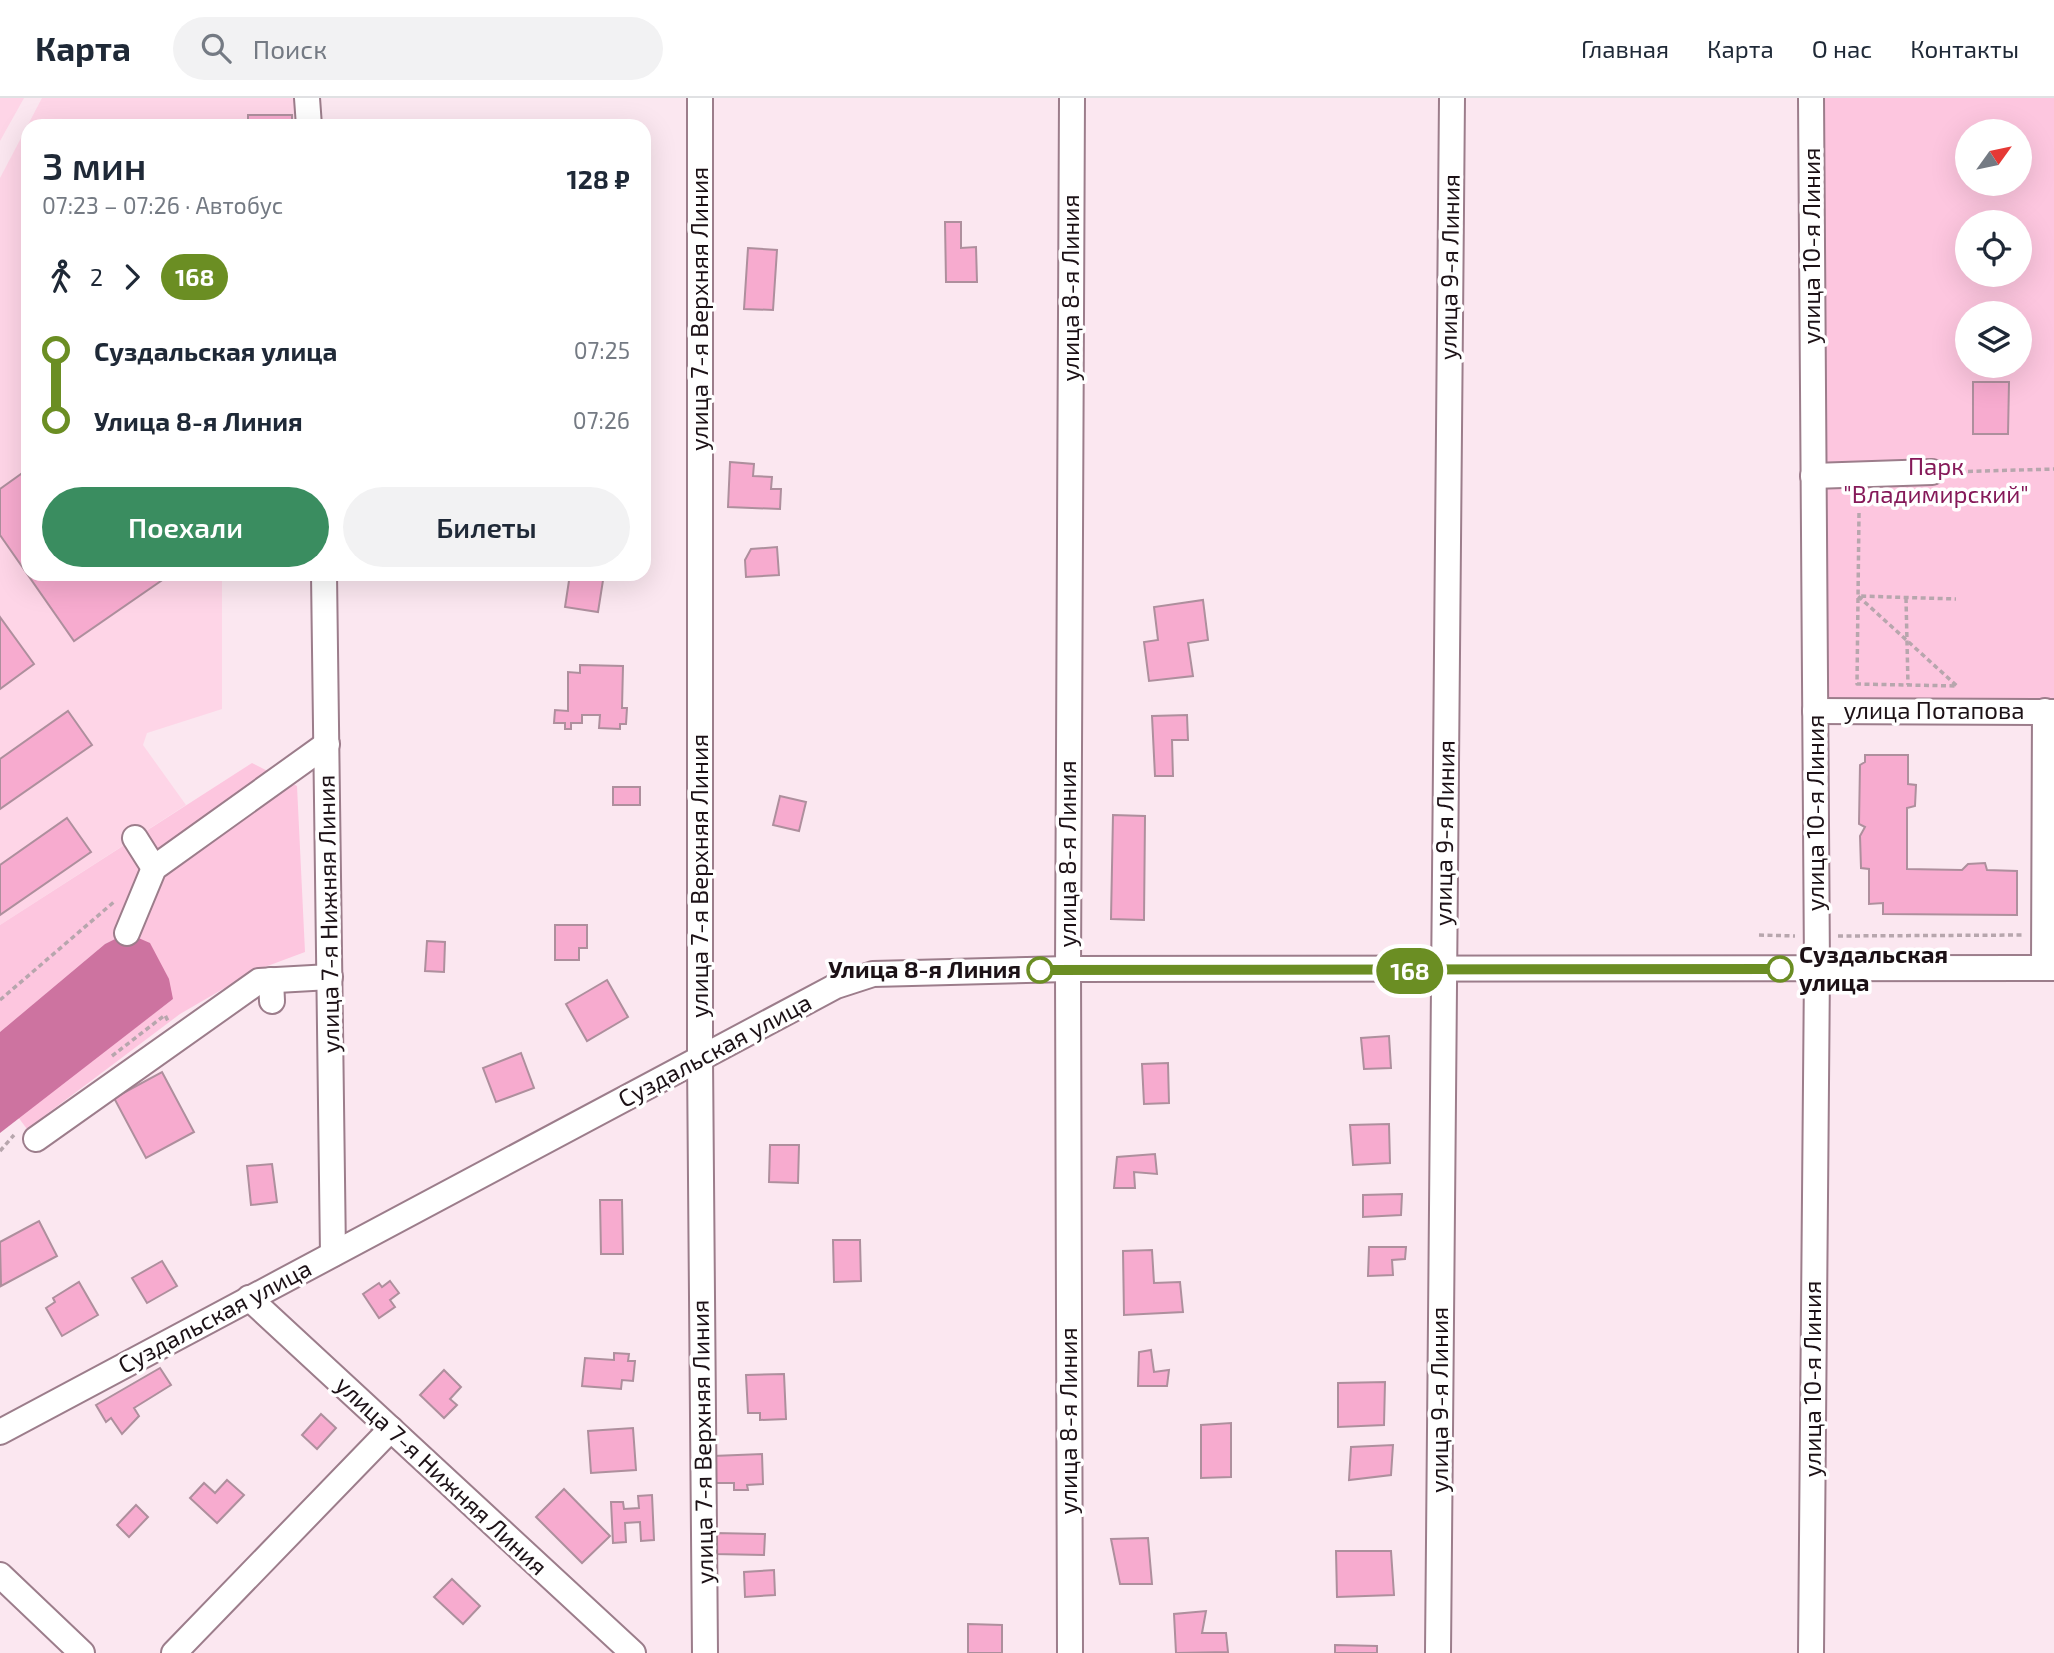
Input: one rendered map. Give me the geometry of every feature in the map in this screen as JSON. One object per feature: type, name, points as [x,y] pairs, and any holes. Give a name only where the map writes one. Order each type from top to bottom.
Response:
[{"type":"street","points":[[307,98],[308,119]]},
{"type":"street","name":"улица 7-я Верхняя Линия","points":[[700,98],[700,1060],[705,1653]]},
{"type":"street","name":"улица 8-я Линия","points":[[1070,1653],[1068,970],[1072,98]]},
{"type":"street","name":"улица 9-я Линия","points":[[1438,1653],[1452,98]]},
{"type":"street","name":"улица 10-я Линия","points":[[1811,98],[1817,969],[1811,1653]]},
{"type":"street","points":[[1813,476],[1932,472]]},
{"type":"street","name":"улица 7-я Нижняя Линия","points":[[324,581],[333,1254]]},
{"type":"street","name":"улица Потапова","points":[[1815,711],[2049,712]]},
{"type":"street","points":[[2049,712],[2043,935],[2049,968]]},
{"type":"street","points":[[127,933],[154,868],[327,744]]},
{"type":"street","points":[[135,838],[154,868]]},
{"type":"street","name":"Суздальская улица","points":[[0,1432],[836,986],[873,974],[1068,970],[2049,968]]},
{"type":"street","points":[[36,1139],[260,981],[271,991],[330,976]]},
{"type":"street","name":"улица 7-я Нижняя Линия","points":[[249,1298],[633,1653]]},
{"type":"street","points":[[174,1653],[391,1429]]},
{"type":"street","points":[[0,1575],[82,1653]]},
{"type":"path","points":[[1932,472],[2054,469]]},
{"type":"path","points":[[1858,596],[1957,686],[1857,684],[1858,596],[1859,513]]},
{"type":"path","points":[[1858,596],[1956,599]]},
{"type":"path","points":[[1906,598],[1908,685]]},
{"type":"path","points":[[0,1000],[123,894]]},
{"type":"path","points":[[1759,935],[2043,935]]},
{"type":"shaded area","points":[[0,98],[24,98],[0,141]]},
{"type":"shaded area","points":[[42,98],[294,98],[294,119],[31,119]]},
{"type":"shaded area","points":[[21,138],[21,581],[222,581],[222,709],[147,733],[143,745],[186,805],[0,925],[0,178]]},
{"type":"shaded area","points":[[127,933],[150,943],[169,979],[173,999],[0,1133],[0,1032],[105,944]]},
{"type":"green space","name":"Парк \"Владимирский\"","points":[[1815,98],[2054,98],[2054,698],[1823,698]]},
{"type":"green space","points":[[252,763],[297,786],[305,952],[254,971],[180,1014],[27,1129],[18,1117],[173,999],[127,933],[105,944],[0,1032],[0,925]]},
{"type":"building","points":[[248,115],[292,115],[292,119],[248,119]]},
{"type":"building","points":[[945,222],[961,222],[961,248],[976,247],[977,282],[946,282]]},
{"type":"building","points":[[748,248],[777,250],[773,310],[744,309]]},
{"type":"building","points":[[1973,382],[2009,382],[2008,434],[1973,434]]},
{"type":"building","points":[[730,462],[754,464],[753,476],[772,477],[771,489],[781,489],[780,509],[728,507]]},
{"type":"building","points":[[21,474],[21,565],[0,535],[0,489]]},
{"type":"building","points":[[777,547],[779,575],[746,577],[745,560],[751,549]]},
{"type":"building","points":[[32,581],[161,581],[74,641]]},
{"type":"building","points":[[569,581],[603,581],[598,612],[565,607]]},
{"type":"building","points":[[1203,600],[1208,640],[1188,643],[1193,676],[1149,681],[1144,642],[1158,640],[1154,607]]},
{"type":"building","points":[[0,617],[34,664],[0,689]]},
{"type":"building","points":[[580,665],[623,666],[622,708],[627,708],[626,724],[620,724],[620,729],[599,728],[600,715],[582,715],[582,723],[571,723],[571,729],[565,729],[565,723],[554,723],[555,710],[568,711],[568,672],[580,673]]},
{"type":"building","points":[[68,711],[92,745],[0,809],[0,759]]},
{"type":"building","points":[[1187,715],[1188,740],[1172,740],[1173,776],[1155,776],[1152,716]]},
{"type":"building","points":[[1865,755],[1908,755],[1908,784],[1916,785],[1915,806],[1907,808],[1907,869],[1962,870],[1968,864],[1985,863],[1987,870],[2017,871],[2017,915],[1883,914],[1883,903],[1869,904],[1869,869],[1861,868],[1860,836],[1865,827],[1859,824],[1860,765],[1865,762]]},
{"type":"building","points":[[613,787],[640,787],[640,805],[613,805]]},
{"type":"building","points":[[780,796],[806,802],[799,831],[773,825]]},
{"type":"building","points":[[1113,815],[1145,816],[1144,920],[1111,919]]},
{"type":"building","points":[[67,818],[91,852],[0,915],[0,865]]},
{"type":"building","points":[[555,925],[587,925],[587,948],[579,948],[579,960],[555,960]]},
{"type":"building","points":[[427,941],[445,942],[444,972],[425,971]]},
{"type":"building","points":[[607,980],[628,1017],[587,1041],[566,1004]]},
{"type":"building","points":[[1389,1036],[1391,1068],[1364,1069],[1361,1038]]},
{"type":"building","points":[[521,1053],[534,1088],[496,1102],[483,1068]]},
{"type":"building","points":[[1168,1063],[1169,1103],[1144,1104],[1142,1064]]},
{"type":"building","points":[[162,1072],[194,1132],[146,1158],[114,1098]]},
{"type":"building","points":[[1389,1124],[1390,1163],[1353,1165],[1350,1125]]},
{"type":"building","points":[[770,1145],[799,1145],[798,1183],[769,1182]]},
{"type":"building","points":[[1155,1154],[1157,1174],[1134,1172],[1135,1188],[1114,1188],[1117,1157]]},
{"type":"building","points":[[272,1164],[277,1202],[251,1205],[247,1166]]},
{"type":"building","points":[[1402,1194],[1401,1215],[1363,1217],[1363,1195]]},
{"type":"building","points":[[600,1200],[622,1200],[623,1254],[601,1254]]},
{"type":"building","points":[[39,1221],[57,1256],[1,1286],[0,1242]]},
{"type":"building","points":[[833,1240],[860,1240],[861,1281],[834,1282]]},
{"type":"building","points":[[1369,1247],[1406,1247],[1405,1259],[1392,1260],[1393,1275],[1368,1276]]},
{"type":"building","points":[[1152,1250],[1154,1283],[1180,1282],[1183,1312],[1124,1315],[1123,1251]]},
{"type":"building","points":[[162,1261],[177,1286],[147,1303],[132,1278]]},
{"type":"building","points":[[390,1281],[399,1293],[390,1300],[395,1307],[379,1318],[363,1294],[379,1283],[382,1287]]},
{"type":"building","points":[[79,1282],[98,1315],[62,1336],[46,1308],[55,1302],[53,1298]]},
{"type":"building","points":[[1151,1350],[1154,1372],[1169,1370],[1167,1386],[1138,1386],[1139,1352]]},
{"type":"building","points":[[614,1353],[629,1354],[628,1361],[635,1361],[633,1381],[622,1380],[621,1389],[582,1386],[585,1358],[614,1360]]},
{"type":"building","points":[[160,1368],[171,1385],[134,1408],[139,1416],[122,1434],[111,1418],[106,1422],[96,1405]]},
{"type":"building","points":[[444,1370],[461,1387],[450,1399],[457,1405],[444,1418],[420,1395]]},
{"type":"building","points":[[784,1374],[786,1419],[760,1420],[760,1413],[748,1413],[746,1375]]},
{"type":"building","points":[[1385,1382],[1384,1425],[1338,1427],[1338,1383]]},
{"type":"building","points":[[321,1414],[336,1428],[317,1449],[302,1435]]},
{"type":"building","points":[[1231,1423],[1231,1477],[1201,1478],[1201,1425]]},
{"type":"building","points":[[633,1428],[636,1470],[591,1473],[588,1431]]},
{"type":"building","points":[[1393,1445],[1391,1475],[1349,1480],[1351,1447]]},
{"type":"building","points":[[762,1454],[763,1484],[747,1485],[748,1490],[734,1490],[734,1483],[714,1483],[713,1456]]},
{"type":"building","points":[[227,1480],[244,1495],[217,1523],[190,1498],[204,1483],[215,1493]]},
{"type":"building","points":[[564,1489],[610,1536],[582,1563],[536,1517]]},
{"type":"building","points":[[652,1495],[654,1540],[641,1541],[640,1522],[625,1523],[626,1542],[613,1543],[611,1502],[623,1502],[624,1509],[639,1508],[638,1496]]},
{"type":"building","points":[[136,1505],[148,1517],[129,1537],[117,1525]]},
{"type":"building","points":[[715,1533],[765,1534],[764,1555],[714,1554]]},
{"type":"building","points":[[1148,1538],[1152,1584],[1120,1584],[1111,1539]]},
{"type":"building","points":[[1336,1551],[1391,1551],[1394,1595],[1337,1597]]},
{"type":"building","points":[[774,1570],[775,1595],[745,1597],[744,1572]]},
{"type":"building","points":[[452,1579],[480,1606],[463,1624],[434,1597]]},
{"type":"building","points":[[1206,1611],[1202,1633],[1226,1633],[1228,1652],[1176,1653],[1174,1614]]},
{"type":"building","points":[[968,1624],[1002,1625],[1002,1653],[968,1653]]},
{"type":"building","points":[[1335,1645],[1377,1646],[1377,1653],[1335,1653]]},
{"type":"bus line","name":"168","points":[[1040,970],[1780,969]]},
{"type":"place","name":"Суздальская улица","points":[[1780,969]]},
{"type":"place","name":"Улица 8-я Линия","points":[[1040,970]]}]
